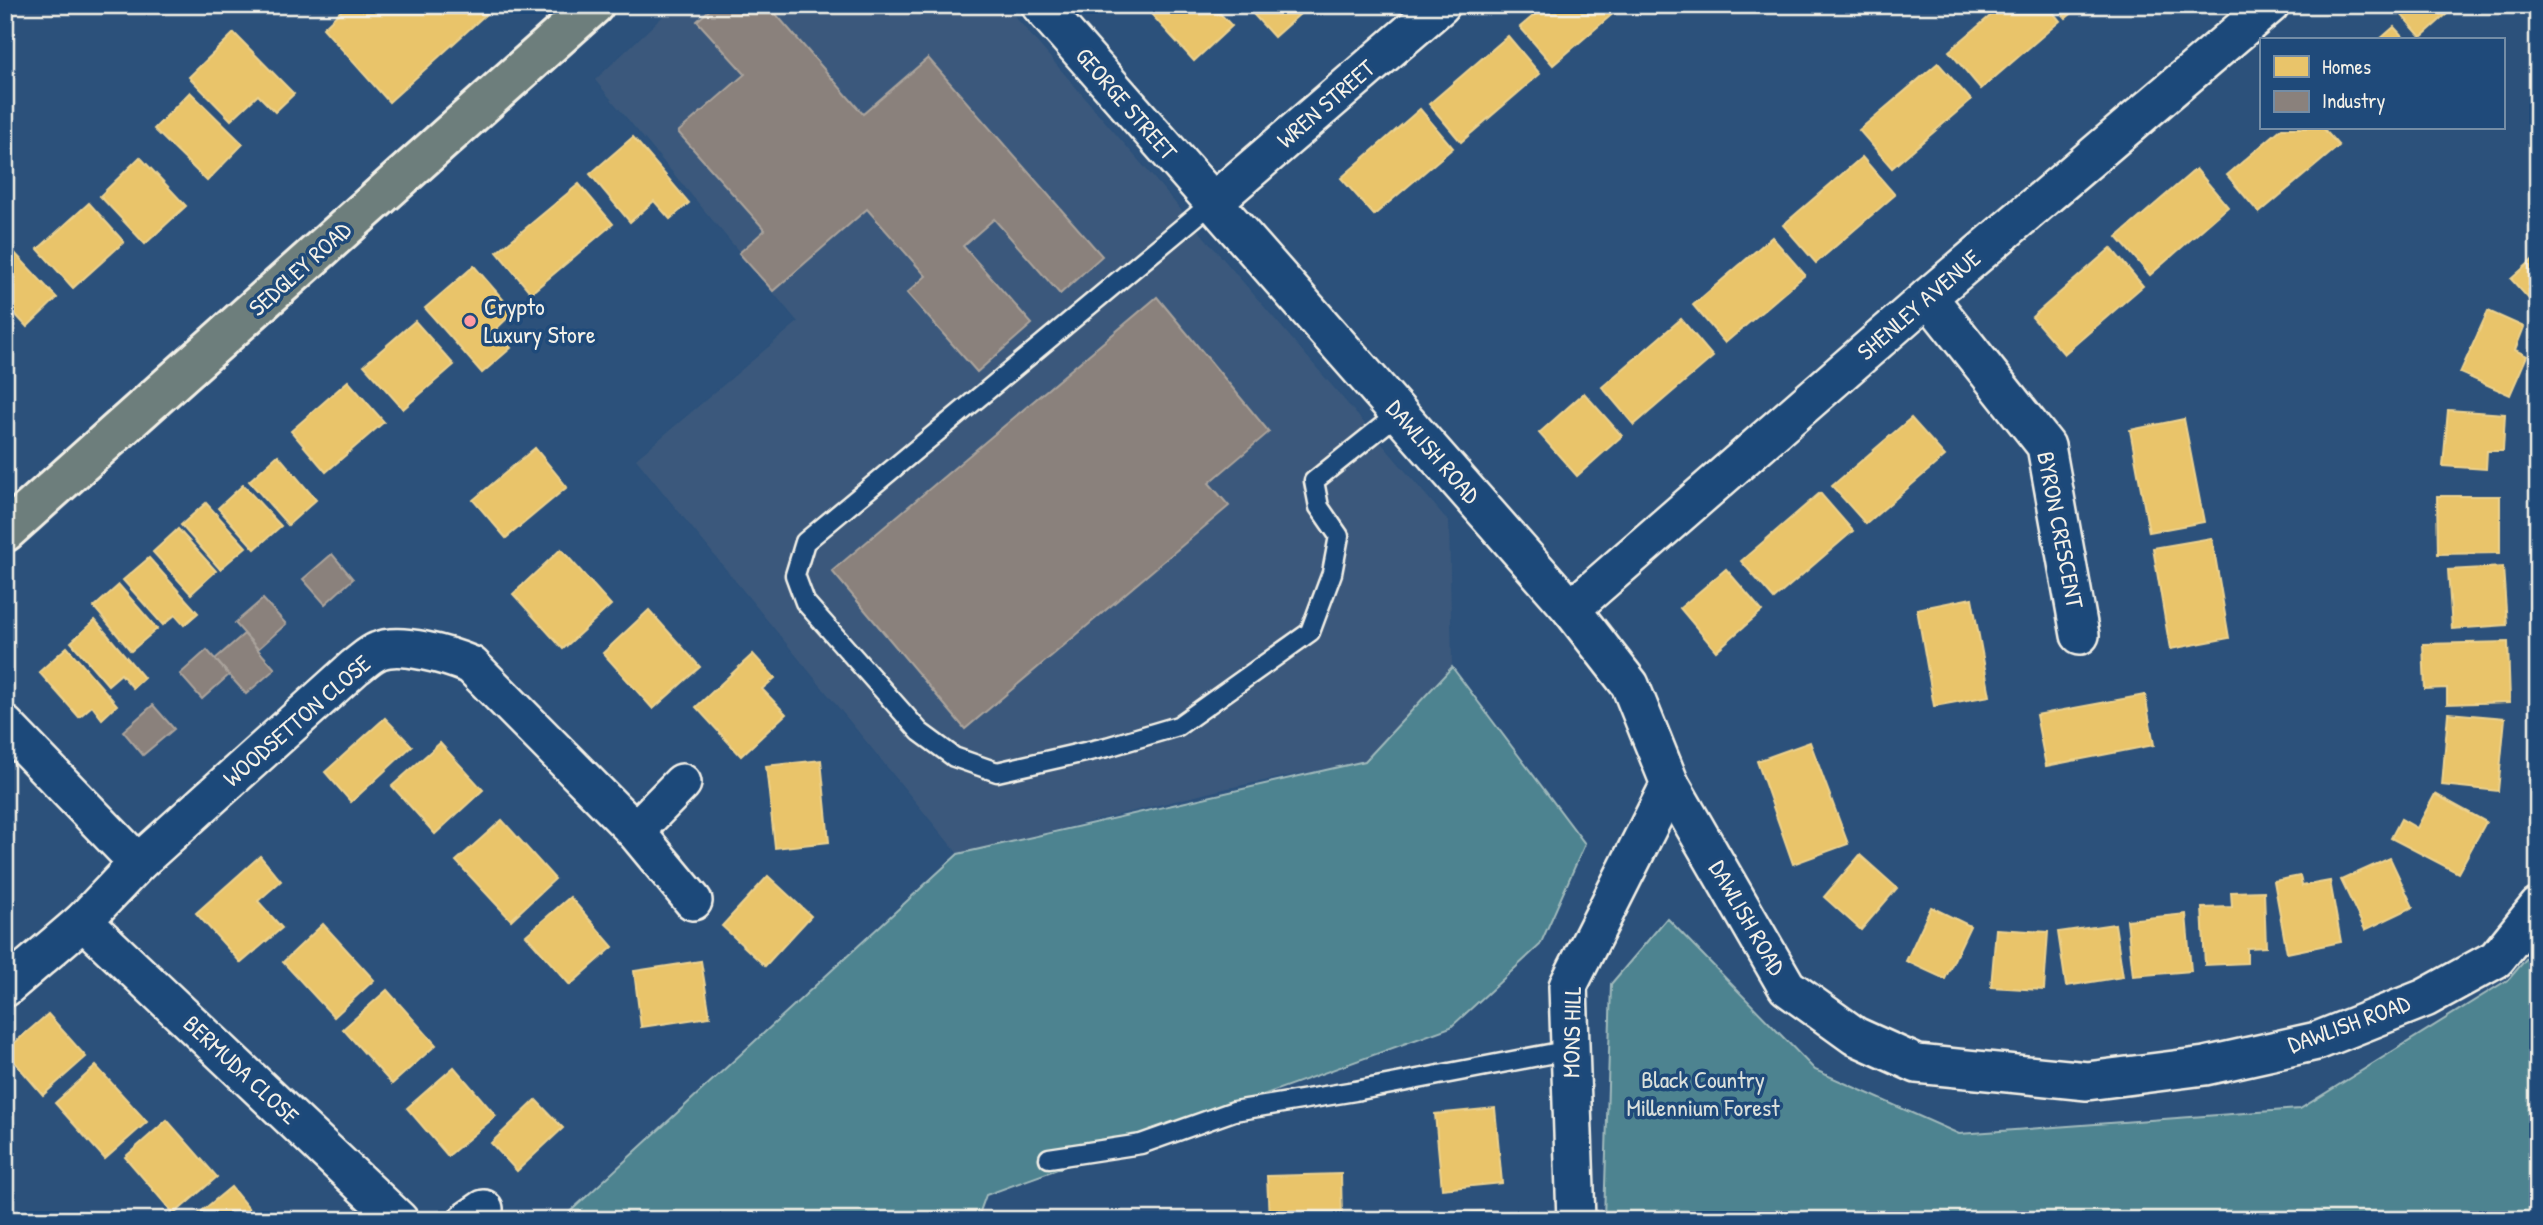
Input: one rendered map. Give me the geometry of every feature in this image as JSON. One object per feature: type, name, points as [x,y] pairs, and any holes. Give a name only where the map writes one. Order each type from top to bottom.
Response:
[{"type":"main road","name":"SEDGLEY ROAD","points":[[5,532],[594,5]]},
{"type":"street","name":"GEORGE STREET","points":[[1040,5],[1212,203]]},
{"type":"street","name":"WREN STREET","points":[[1212,203],[1441,5]]},
{"type":"street","name":"SHENLEY AVENUE","points":[[1571,609],[1928,297],[2270,5]]},
{"type":"street","name":"DAWLISH ROAD","points":[[1212,203],[1571,609],[1630,685],[1670,784],[1787,987],[1855,1036],[1917,1064],[2087,1080],[2205,1066],[2317,1041],[2425,998],[2496,958],[2538,907]]},
{"type":"street","name":"BYRON CRESCENT","points":[[1928,297],[2046,446],[2080,635]]},
{"type":"street","name":"WOODSETTON CLOSE","points":[[5,988],[83,921],[138,863],[355,667],[380,650],[438,652],[471,665],[635,831],[693,901]]},
{"type":"street","points":[[5,724],[138,863]]},
{"type":"street","points":[[635,831],[682,783]]},
{"type":"street","name":"MONS HILL","points":[[1576,1220],[1568,985],[1670,784]]},
{"type":"street","name":"BERMUDA CLOSE","points":[[83,921],[399,1220]]},
{"type":"lane","points":[[1212,203],[805,542],[795,575],[805,601],[920,732],[954,757],[997,772],[1107,747],[1178,726],[1310,632],[1332,573],[1339,536],[1319,507],[1314,481],[1399,413]]},
{"type":"lane","points":[[1049,1158],[1141,1144],[1234,1111],[1570,1050]]},
{"type":"shaded area","points":[[675,5],[1005,5],[1449,522],[1452,667],[1365,761],[1228,788],[958,854],[636,459],[798,322],[595,80]]},
{"type":"green space","points":[[1452,667],[1585,844],[1540,945],[1451,1027],[986,1195],[977,1220],[561,1220],[958,854],[1365,761]]},
{"type":"green space","name":"Black Country Millennium Forest","points":[[1667,918],[1815,1070],[1959,1134],[2300,1109],[2509,979],[2538,945],[2538,1220],[1604,1220],[1611,984]]},
{"type":"building: Homes","points":[[347,5],[496,5],[389,102],[323,28]]},
{"type":"building: Homes","points":[[1143,5],[1212,5],[1232,26],[1194,61]]},
{"type":"building: Homes","points":[[1245,5],[1310,5],[1274,37]]},
{"type":"building: Homes","points":[[1546,5],[1623,5],[1553,65],[1520,27]]},
{"type":"building: Homes","points":[[2003,5],[2047,5],[2060,21],[1981,89],[1949,51]]},
{"type":"building: Homes","points":[[2055,5],[2082,5],[2066,18]]},
{"type":"building: Homes","points":[[2393,5],[2457,5],[2421,37]]},
{"type":"building: Homes","points":[[2394,27],[2404,38],[2381,38]]},
{"type":"building: Homes","points":[[234,33],[294,94],[275,112],[258,95],[231,120],[189,77]]},
{"type":"building: Homes","points":[[1508,36],[1540,74],[1461,142],[1429,104]]},
{"type":"building: Homes","points":[[1938,63],[1971,100],[1892,168],[1859,130]]},
{"type":"building: Homes","points":[[190,92],[243,144],[207,181],[154,129]]},
{"type":"building: Homes","points":[[1420,109],[1453,148],[1374,215],[1341,178]]},
{"type":"building: Homes","points":[[2280,130],[2325,130],[2339,146],[2259,213],[2227,175]]},
{"type":"building: Homes","points":[[633,137],[689,203],[670,219],[654,201],[630,222],[590,174]]},
{"type":"building: Homes","points":[[140,157],[186,206],[145,244],[100,196]]},
{"type":"building: Homes","points":[[1862,157],[1895,195],[1816,263],[1783,225]]},
{"type":"building: Homes","points":[[2196,169],[2228,207],[2150,275],[2117,237]]},
{"type":"building: Homes","points":[[579,184],[613,224],[531,293],[497,252]]},
{"type":"building: Homes","points":[[89,203],[124,242],[73,288],[38,249]]},
{"type":"building: Homes","points":[[1772,237],[1805,275],[1725,343],[1693,305]]},
{"type":"building: Homes","points":[[2111,248],[2143,286],[2064,354],[2032,317]]},
{"type":"building: Homes","points":[[12,250],[57,298],[27,327],[14,313],[5,321],[5,257]]},
{"type":"building: Homes","points":[[2538,255],[2538,309],[2511,279]]},
{"type":"building: Homes","name":"Crypto Luxury Store","points":[[474,266],[514,312],[495,330],[511,348],[482,373],[425,308]]},
{"type":"building: Homes","points":[[2488,311],[2524,327],[2515,350],[2527,356],[2510,395],[2460,373]]},
{"type":"building: Homes","points":[[1681,319],[1713,357],[1634,425],[1602,387]]},
{"type":"building: Homes","points":[[415,321],[454,365],[403,409],[364,365]]},
{"type":"building: Homes","points":[[348,381],[384,422],[326,472],[291,431]]},
{"type":"building: Homes","points":[[1584,393],[1622,436],[1577,476],[1539,433]]},
{"type":"building: Homes","points":[[2448,410],[2505,414],[2503,451],[2487,451],[2486,469],[2443,466]]},
{"type":"building: Homes","points":[[1911,418],[1945,456],[1866,524],[1832,486]]},
{"type":"building: Homes","points":[[2184,419],[2204,522],[2149,532],[2130,430]]},
{"type":"building: Homes","points":[[535,448],[567,487],[506,538],[473,500]]},
{"type":"building: Homes","points":[[278,455],[316,500],[288,525],[249,481]]},
{"type":"building: Homes","points":[[243,485],[281,526],[255,549],[218,508]]},
{"type":"building: Homes","points":[[1820,493],[1853,531],[1774,599],[1741,561]]},
{"type":"building: Homes","points":[[2437,496],[2500,496],[2500,553],[2438,554]]},
{"type":"building: Homes","points":[[206,503],[246,547],[220,569],[181,525]]},
{"type":"building: Homes","points":[[178,529],[216,571],[191,594],[153,552]]},
{"type":"building: Homes","points":[[2212,538],[2229,638],[2170,649],[2153,548]]},
{"type":"building: Homes","points":[[561,549],[611,605],[563,649],[513,594]]},
{"type":"building: Homes","points":[[149,558],[198,613],[184,625],[175,615],[163,625],[123,580]]},
{"type":"building: Homes","points":[[2503,567],[2507,625],[2452,629],[2448,570]]},
{"type":"building: Homes","points":[[1726,569],[1762,611],[1716,651],[1680,608]]},
{"type":"building: Homes","points":[[119,585],[157,629],[131,651],[94,607]]},
{"type":"building: Homes","points":[[1972,598],[1990,696],[1934,706],[1917,609]]},
{"type":"building: Homes","points":[[649,610],[700,667],[653,709],[603,653]]},
{"type":"building: Homes","points":[[95,620],[144,678],[133,688],[121,674],[108,685],[71,642]]},
{"type":"building: Homes","points":[[2508,642],[2510,702],[2447,704],[2447,688],[2425,689],[2423,644]]},
{"type":"building: Homes","points":[[67,647],[117,705],[102,719],[92,706],[79,717],[39,672]]},
{"type":"building: Homes","points":[[753,654],[775,678],[762,689],[786,714],[741,756],[696,707]]},
{"type":"building: Homes","points":[[2145,695],[2154,745],[2046,766],[2036,715]]},
{"type":"building: Homes","points":[[2448,713],[2505,718],[2498,791],[2442,785]]},
{"type":"building: Homes","points":[[385,718],[412,746],[351,802],[325,772]]},
{"type":"building: Homes","points":[[1810,742],[1848,844],[1793,864],[1757,761]]},
{"type":"building: Homes","points":[[440,743],[483,790],[435,834],[392,786]]},
{"type":"building: Homes","points":[[821,760],[829,842],[775,848],[766,766]]},
{"type":"building: Homes","points":[[2435,794],[2486,822],[2458,873],[2391,838],[2401,819],[2417,828]]},
{"type":"building: Homes","points":[[502,820],[555,879],[511,920],[456,861]]},
{"type":"building: Homes","points":[[1860,855],[1897,888],[1861,930],[1824,897]]},
{"type":"building: Homes","points":[[260,856],[281,881],[258,901],[282,928],[241,963],[196,913]]},
{"type":"building: Homes","points":[[2390,858],[2413,907],[2365,930],[2341,880]]},
{"type":"building: Homes","points":[[768,876],[811,916],[765,966],[722,926]]},
{"type":"building: Homes","points":[[2300,876],[2302,886],[2330,881],[2341,942],[2287,953],[2274,881]]},
{"type":"building: Homes","points":[[2264,891],[2266,947],[2247,948],[2247,963],[2205,965],[2202,908],[2232,907],[2231,892]]},
{"type":"building: Homes","points":[[570,897],[613,947],[570,985],[526,935]]},
{"type":"building: Homes","points":[[1931,907],[1970,926],[1945,979],[1906,961]]},
{"type":"building: Homes","points":[[2186,914],[2191,971],[2133,976],[2127,920]]},
{"type":"building: Homes","points":[[323,924],[374,980],[334,1017],[283,962]]},
{"type":"building: Homes","points":[[2115,924],[2123,977],[2066,986],[2058,932]]},
{"type":"building: Homes","points":[[1996,929],[2048,932],[2044,990],[1991,987]]},
{"type":"building: Homes","points":[[701,961],[710,1017],[641,1027],[634,971]]},
{"type":"building: Homes","points":[[387,990],[436,1045],[392,1084],[343,1029]]},
{"type":"building: Homes","points":[[48,1014],[86,1057],[43,1095],[5,1051]]},
{"type":"building: Homes","points":[[96,1066],[147,1122],[105,1159],[55,1103]]},
{"type":"building: Homes","points":[[454,1067],[496,1116],[448,1156],[407,1108]]},
{"type":"building: Homes","points":[[536,1100],[563,1128],[517,1171],[491,1143]]},
{"type":"building: Homes","points":[[1495,1108],[1502,1183],[1442,1189],[1435,1114]]},
{"type":"building: Homes","points":[[167,1120],[217,1177],[174,1214],[125,1157]]},
{"type":"building: Homes","points":[[1341,1174],[1342,1220],[1269,1220],[1267,1176]]},
{"type":"building: Homes","points":[[231,1187],[258,1220],[191,1220]]},
{"type":"building: Homes","points":[[1495,1211],[1495,1220],[1436,1220],[1436,1214]]},
{"type":"building: Industry","points":[[715,5],[768,5],[863,114],[928,58],[1102,256],[1060,294],[994,219],[963,246],[1032,324],[977,372],[907,293],[926,276],[867,209],[773,291],[739,253],[765,230],[678,132],[745,74],[697,21]]},
{"type":"building: Industry","points":[[1157,297],[1269,432],[1209,483],[1229,506],[965,729],[832,571]]},
{"type":"building: Industry","points":[[332,554],[353,579],[325,604],[303,579]]},
{"type":"building: Industry","points":[[263,599],[286,624],[258,649],[235,623]]},
{"type":"building: Industry","points":[[244,634],[275,669],[246,694],[215,659]]},
{"type":"building: Industry","points":[[207,650],[229,675],[202,699],[180,674]]},
{"type":"building: Industry","points":[[153,705],[174,729],[143,755],[123,731]]},
{"type":"place","name":"Crypto Luxury Store","points":[[470,321]]}]
